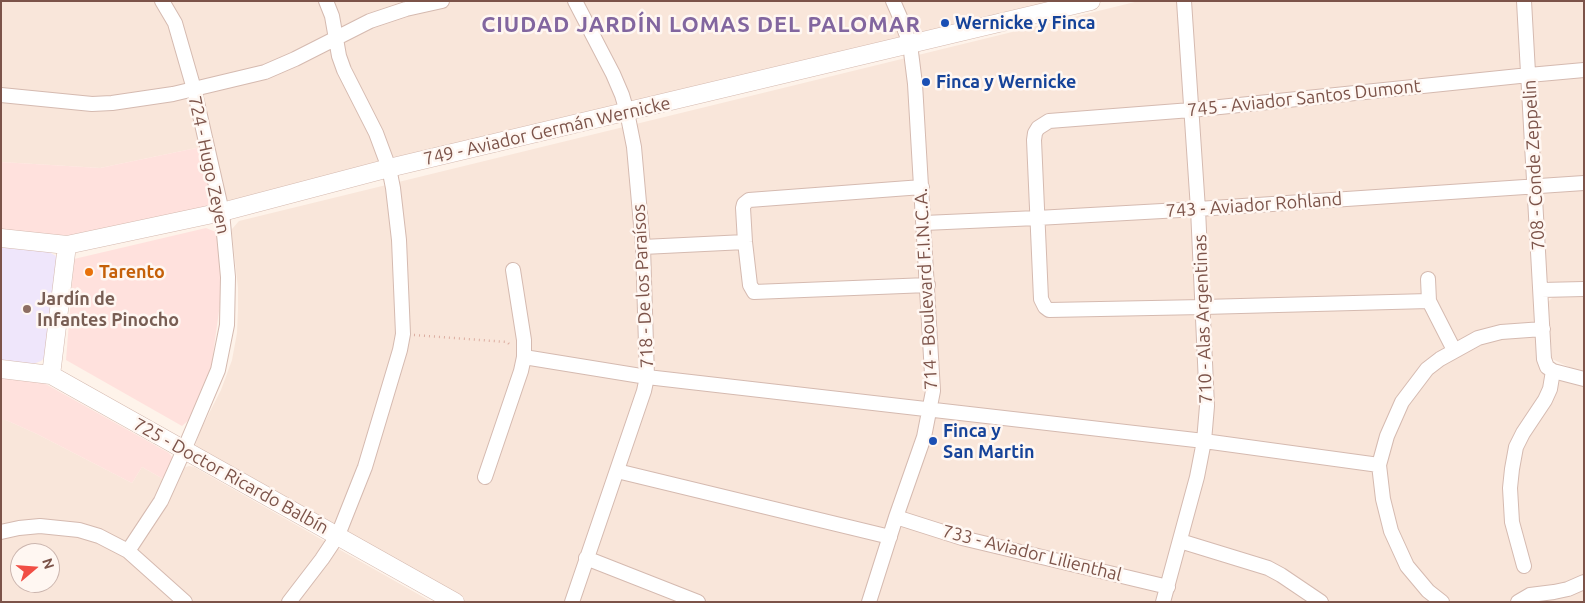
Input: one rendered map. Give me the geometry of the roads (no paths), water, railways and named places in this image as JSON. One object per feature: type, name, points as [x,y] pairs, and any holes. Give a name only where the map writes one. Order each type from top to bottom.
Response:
[{"type":"street","name":"724 - Hugo Zeyen","points":[[128,551],[161,501],[184,450],[218,370],[227,325],[228,277],[222,212],[194,89],[174,23],[162,1]]},
{"type":"street","points":[[288,602],[322,560],[338,536],[365,467],[400,350],[403,334],[399,240],[389,168],[376,133],[344,70],[332,16],[326,1]]},
{"type":"street","points":[[1,95],[64,102],[98,103],[119,102],[194,89],[265,72],[370,21],[388,14],[442,1]]},
{"type":"street","name":"718 - De los Paraísos","points":[[572,602],[648,377],[643,247],[634,146],[627,112],[612,74],[575,1]]},
{"type":"street","name":"714 - Boulevard F.I.N.C.A.","points":[[869,602],[924,437],[933,391],[915,84],[910,44],[893,1]]},
{"type":"street","name":"749 - Aviador Germán Wernicke","points":[[1,238],[67,245],[222,212],[389,168],[1091,1]]},
{"type":"street","name":"710 - Alas Argentinas","points":[[1163,602],[1198,477],[1204,442],[1207,406],[1198,209],[1184,1]]},
{"type":"street","name":"708 - Conde Zeppelin","points":[[1524,1],[1544,359],[1547,367],[1553,372]]},
{"type":"street","name":"745 - Aviador Santos Dumont","points":[[1038,218],[1034,140],[1038,128],[1049,121],[1191,110],[1584,70]]},
{"type":"street","name":"743 - Aviador Rohland","points":[[924,223],[1198,209],[1584,183]]},
{"type":"street","points":[[922,187],[752,199],[746,201],[743,208],[745,242],[750,285],[752,291],[757,293],[928,285]]},
{"type":"street","points":[[1038,218],[1041,299],[1045,307],[1053,310],[1429,301]]},
{"type":"street","points":[[643,247],[745,242]]},
{"type":"street","points":[[51,375],[67,245]]},
{"type":"street","points":[[486,477],[524,357],[524,340],[513,270]]},
{"type":"street","points":[[1428,279],[1429,301],[1454,350]]},
{"type":"street","points":[[1541,290],[1584,289]]},
{"type":"street","points":[[1442,602],[1428,591],[1407,566],[1391,531],[1382,500],[1379,465],[1387,436],[1402,402],[1427,369],[1454,350],[1478,338],[1502,332],[1543,330]]},
{"type":"street","points":[[524,357],[648,377],[930,409],[1379,465]]},
{"type":"street","name":"725 - Doctor Ricardo Balbín","points":[[1,369],[51,375],[455,602]]},
{"type":"street","points":[[1524,566],[1512,522],[1510,488],[1516,447],[1545,400],[1550,389],[1553,372],[1584,379]]},
{"type":"street","points":[[617,471],[890,537]]},
{"type":"street","name":"733 - Aviador Lilienthal","points":[[896,517],[962,538],[1168,587]]},
{"type":"street","points":[[1,532],[40,526],[79,530],[99,536],[128,551],[185,602]]},
{"type":"street","points":[[1180,541],[1268,568],[1281,574],[1321,602]]},
{"type":"street","points":[[586,558],[698,602]]},
{"type":"street","points":[[1518,602],[1530,595],[1568,589],[1584,582]]},
{"type":"place","name":"Wernicke y Finca","points":[[945,23]]},
{"type":"place","name":"Finca y Wernicke","points":[[926,82]]},
{"type":"place","name":"Tarento","points":[[89,272]]},
{"type":"place","name":"Jardín de Infantes Pinocho","points":[[27,309]]},
{"type":"place","name":"Finca y San Martin","points":[[933,441]]},
{"type":"district","name":"CIUDAD JARDÍN LOMAS DEL PALOMAR","points":[[701,25]]}]
